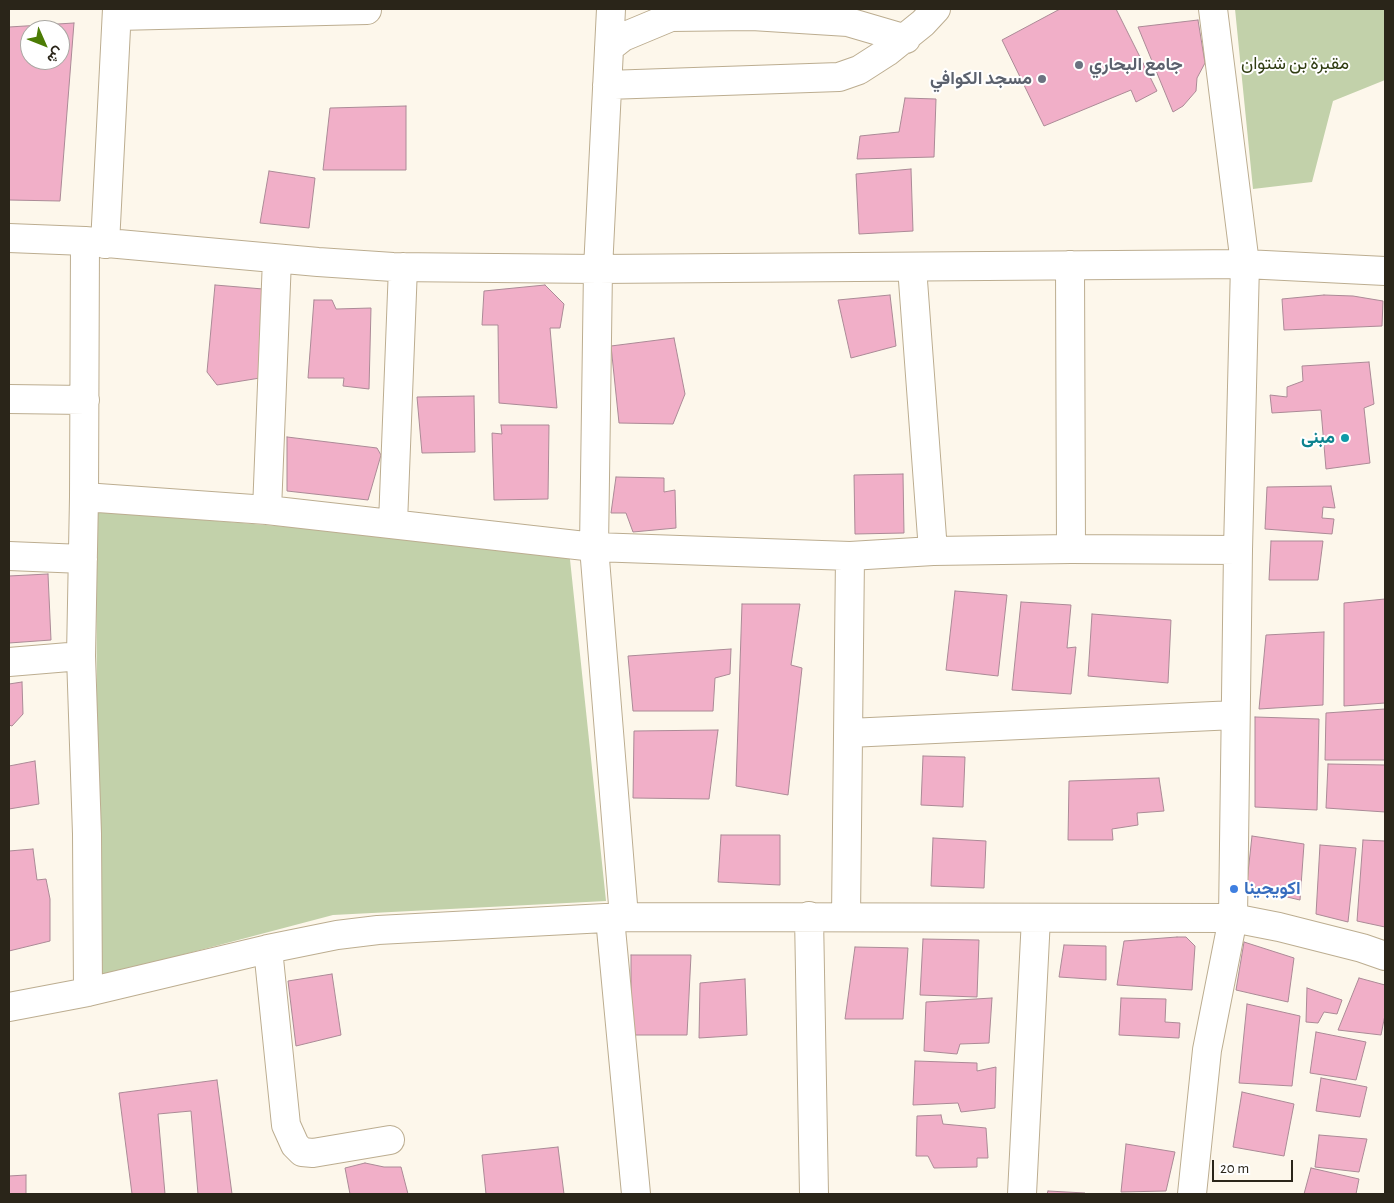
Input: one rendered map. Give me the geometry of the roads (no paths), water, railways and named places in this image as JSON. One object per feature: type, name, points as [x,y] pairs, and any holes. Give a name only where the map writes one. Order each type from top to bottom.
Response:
[{"type":"street","points":[[611,9],[598,269],[594,547],[636,1194]]},
{"type":"street","points":[[607,84],[839,78],[868,65],[906,39],[936,9]]},
{"type":"street","points":[[1192,1194],[1207,1050],[1233,918],[1238,550],[1245,264],[1213,9]]},
{"type":"street","points":[[88,992],[87,834],[82,656],[85,400],[95,242],[117,12],[366,10]]},
{"type":"street","points":[[609,48],[623,37],[671,17],[752,16],[848,22],[906,39]]},
{"type":"street","points":[[9,238],[95,242],[277,259],[403,267],[598,269],[1245,264],[1385,271]]},
{"type":"street","points":[[268,510],[277,259]]},
{"type":"street","points":[[1070,265],[1071,549]]},
{"type":"street","points":[[393,523],[403,267]]},
{"type":"street","points":[[912,267],[933,551]]},
{"type":"street","points":[[9,399],[85,400]]},
{"type":"street","points":[[84,497],[268,510],[594,547],[850,556],[933,551],[1071,549],[1238,550]]},
{"type":"street","points":[[9,556],[83,559]]},
{"type":"street","points":[[846,917],[850,556]]},
{"type":"street","points":[[9,662],[82,656]]},
{"type":"street","points":[[849,733],[1235,715]]},
{"type":"street","points":[[809,916],[814,1194]]},
{"type":"street","points":[[9,1007],[88,992],[268,949],[337,935],[378,930],[617,917],[986,916],[1036,918],[1233,918],[1279,927],[1362,948],[1385,956]]},
{"type":"street","points":[[1022,1194],[1036,918]]},
{"type":"street","points":[[268,949],[286,1125],[295,1145],[302,1152],[313,1153],[390,1140]]},
{"type":"place","name":"جامع البحاري","points":[[1079,65]]},
{"type":"place","name":"مسجد الكوافي","points":[[1042,79]]},
{"type":"place","name":"مبنى","points":[[1345,438]]},
{"type":"place","name":"اكويجينا","points":[[1234,889]]},
{"type":"park label","name":"مقبرة بن شتوان","points":[[1295,64]]}]
